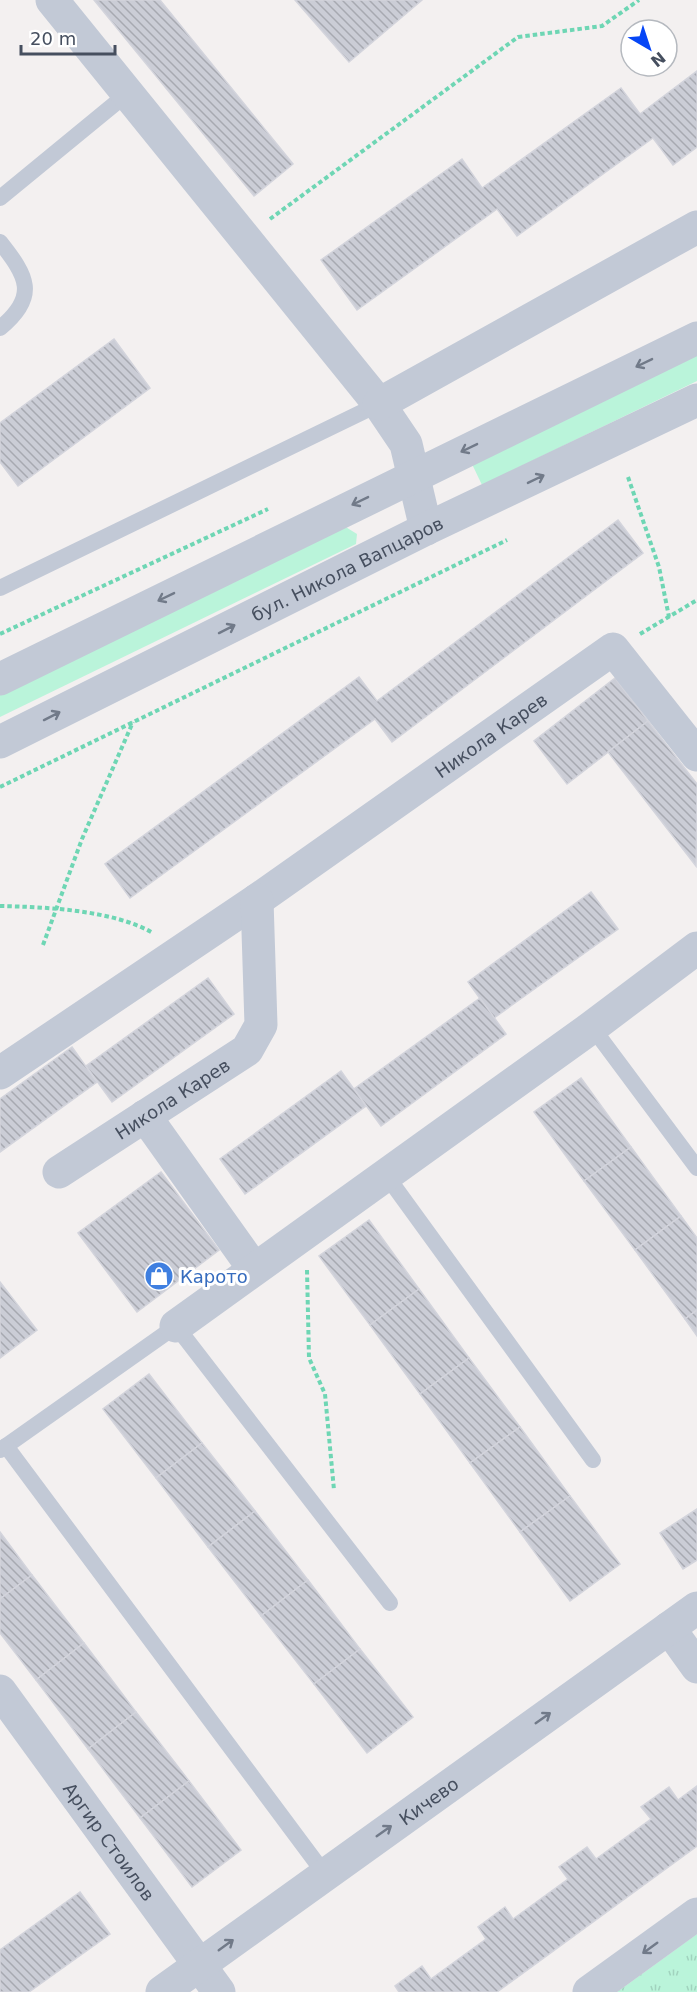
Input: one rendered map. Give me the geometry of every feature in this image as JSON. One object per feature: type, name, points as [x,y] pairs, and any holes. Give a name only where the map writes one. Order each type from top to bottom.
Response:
[{"type":"street","points":[[52,0],[379,404],[406,444],[426,529]]},
{"type":"street","points":[[379,404],[697,227]]},
{"type":"street","points":[[0,679],[412,475],[697,338]]},
{"type":"street","name":"бул. Никола Вапцаров","points":[[0,742],[426,529],[697,400]]},
{"type":"street","points":[[613,649],[697,755]]},
{"type":"street","name":"Никола Карев","points":[[0,1072],[257,900],[613,649]]},
{"type":"street","name":"Никола Карев","points":[[59,1172],[247,1050],[261,1025],[257,900]]},
{"type":"street","points":[[176,1326],[592,1027],[697,948]]},
{"type":"street","points":[[145,1116],[254,1269]]},
{"type":"street","name":"Кичево","points":[[162,1992],[324,1873],[697,1608]]},
{"type":"street","points":[[669,1628],[697,1667]]},
{"type":"street","name":"Аргир Стоилов","points":[[0,1691],[219,1992]]},
{"type":"street","points":[[590,1992],[697,1914]]},
{"type":"lane","points":[[0,198],[128,93]]},
{"type":"lane","points":[[0,242],[19,266],[26,281],[25,298],[15,316],[0,328]]},
{"type":"lane","points":[[0,588],[379,404]]},
{"type":"lane","points":[[592,1027],[697,1168]]},
{"type":"lane","points":[[386,1174],[593,1460]]},
{"type":"lane","points":[[324,1873],[3,1448],[176,1326],[390,1603]]},
{"type":"path","points":[[243,238],[518,37],[602,26],[639,0]]},
{"type":"path","points":[[628,477],[659,567],[669,617]]},
{"type":"path","points":[[0,787],[507,540]]},
{"type":"path","points":[[613,649],[697,600]]},
{"type":"path","points":[[43,945],[82,839],[134,721]]},
{"type":"path","points":[[0,906],[58,908],[138,925],[182,950]]},
{"type":"path","points":[[306,1232],[309,1358],[325,1394],[338,1536]]},
{"type":"green space","points":[[697,354],[697,381],[482,485],[471,462]]},
{"type":"green space","points":[[344,526],[357,534],[356,544],[0,717],[0,692]]},
{"type":"green space","points":[[697,1934],[697,1992],[617,1992]]},
{"type":"building","points":[[94,0],[160,0],[293,164],[254,196]]},
{"type":"building","points":[[295,0],[422,0],[349,62]]},
{"type":"building","points":[[697,71],[697,147],[673,165],[653,138],[517,236],[497,209],[357,310],[321,260],[462,159],[482,188],[621,88],[640,114]]},
{"type":"building","points":[[114,339],[150,388],[18,486],[0,462],[0,423]]},
{"type":"building","points":[[618,520],[643,553],[392,742],[375,719],[130,898],[105,864],[359,677],[377,701]]},
{"type":"building","points":[[615,678],[648,721],[567,784],[534,741]]},
{"type":"building","points":[[648,721],[697,784],[696,866],[608,752]]},
{"type":"building","points":[[591,892],[618,929],[494,1018],[468,982]]},
{"type":"building","points":[[208,978],[234,1014],[112,1102],[86,1066]]},
{"type":"building","points":[[480,998],[506,1034],[381,1126],[354,1089]]},
{"type":"building","points":[[72,1047],[97,1082],[0,1152],[0,1099]]},
{"type":"building","points":[[341,1071],[366,1106],[245,1194],[220,1159]]},
{"type":"building","points":[[581,1078],[631,1147],[584,1181],[534,1112]]},
{"type":"building","points":[[631,1147],[681,1216],[635,1250],[584,1181]]},
{"type":"building","points":[[161,1172],[219,1250],[137,1312],[78,1233]]},
{"type":"building","points":[[681,1216],[697,1238],[697,1310],[685,1319],[635,1250]]},
{"type":"building","points":[[369,1220],[419,1289],[370,1325],[319,1256]]},
{"type":"building","points":[[0,1282],[37,1330],[0,1358]]},
{"type":"building","points":[[419,1289],[469,1358],[420,1394],[370,1325]]},
{"type":"building","points":[[697,1310],[697,1336],[685,1319]]},
{"type":"building","points":[[469,1358],[520,1427],[470,1463],[420,1394]]},
{"type":"building","points":[[149,1374],[202,1443],[156,1478],[103,1409]]},
{"type":"building","points":[[520,1427],[570,1496],[520,1532],[470,1463]]},
{"type":"building","points":[[202,1443],[255,1511],[208,1547],[156,1478]]},
{"type":"building","points":[[570,1496],[620,1564],[570,1601],[520,1532]]},
{"type":"building","points":[[697,1509],[697,1560],[683,1569],[660,1533]]},
{"type":"building","points":[[255,1511],[308,1580],[261,1616],[208,1547]]},
{"type":"building","points":[[0,1532],[32,1575],[0,1599]]},
{"type":"building","points":[[32,1575],[84,1643],[36,1680],[0,1633],[0,1599]]},
{"type":"building","points":[[308,1580],[360,1649],[314,1684],[261,1616]]},
{"type":"building","points":[[84,1643],[136,1712],[88,1749],[36,1680]]},
{"type":"building","points":[[360,1649],[413,1717],[367,1753],[314,1684]]},
{"type":"building","points":[[136,1712],[189,1781],[140,1818],[88,1749]]},
{"type":"building","points":[[189,1781],[241,1850],[192,1887],[140,1818]]},
{"type":"building","points":[[697,1786],[697,1846],[497,1992],[399,1992],[395,1986],[422,1966],[431,1979],[486,1939],[478,1927],[505,1907],[513,1919],[568,1879],[559,1867],[587,1847],[596,1859],[651,1819],[641,1807],[669,1787],[678,1800]]},
{"type":"building","points":[[80,1892],[110,1934],[29,1992],[0,1992],[0,1950]]},
{"type":"place","name":"Карото","points":[[159,1276]]}]
